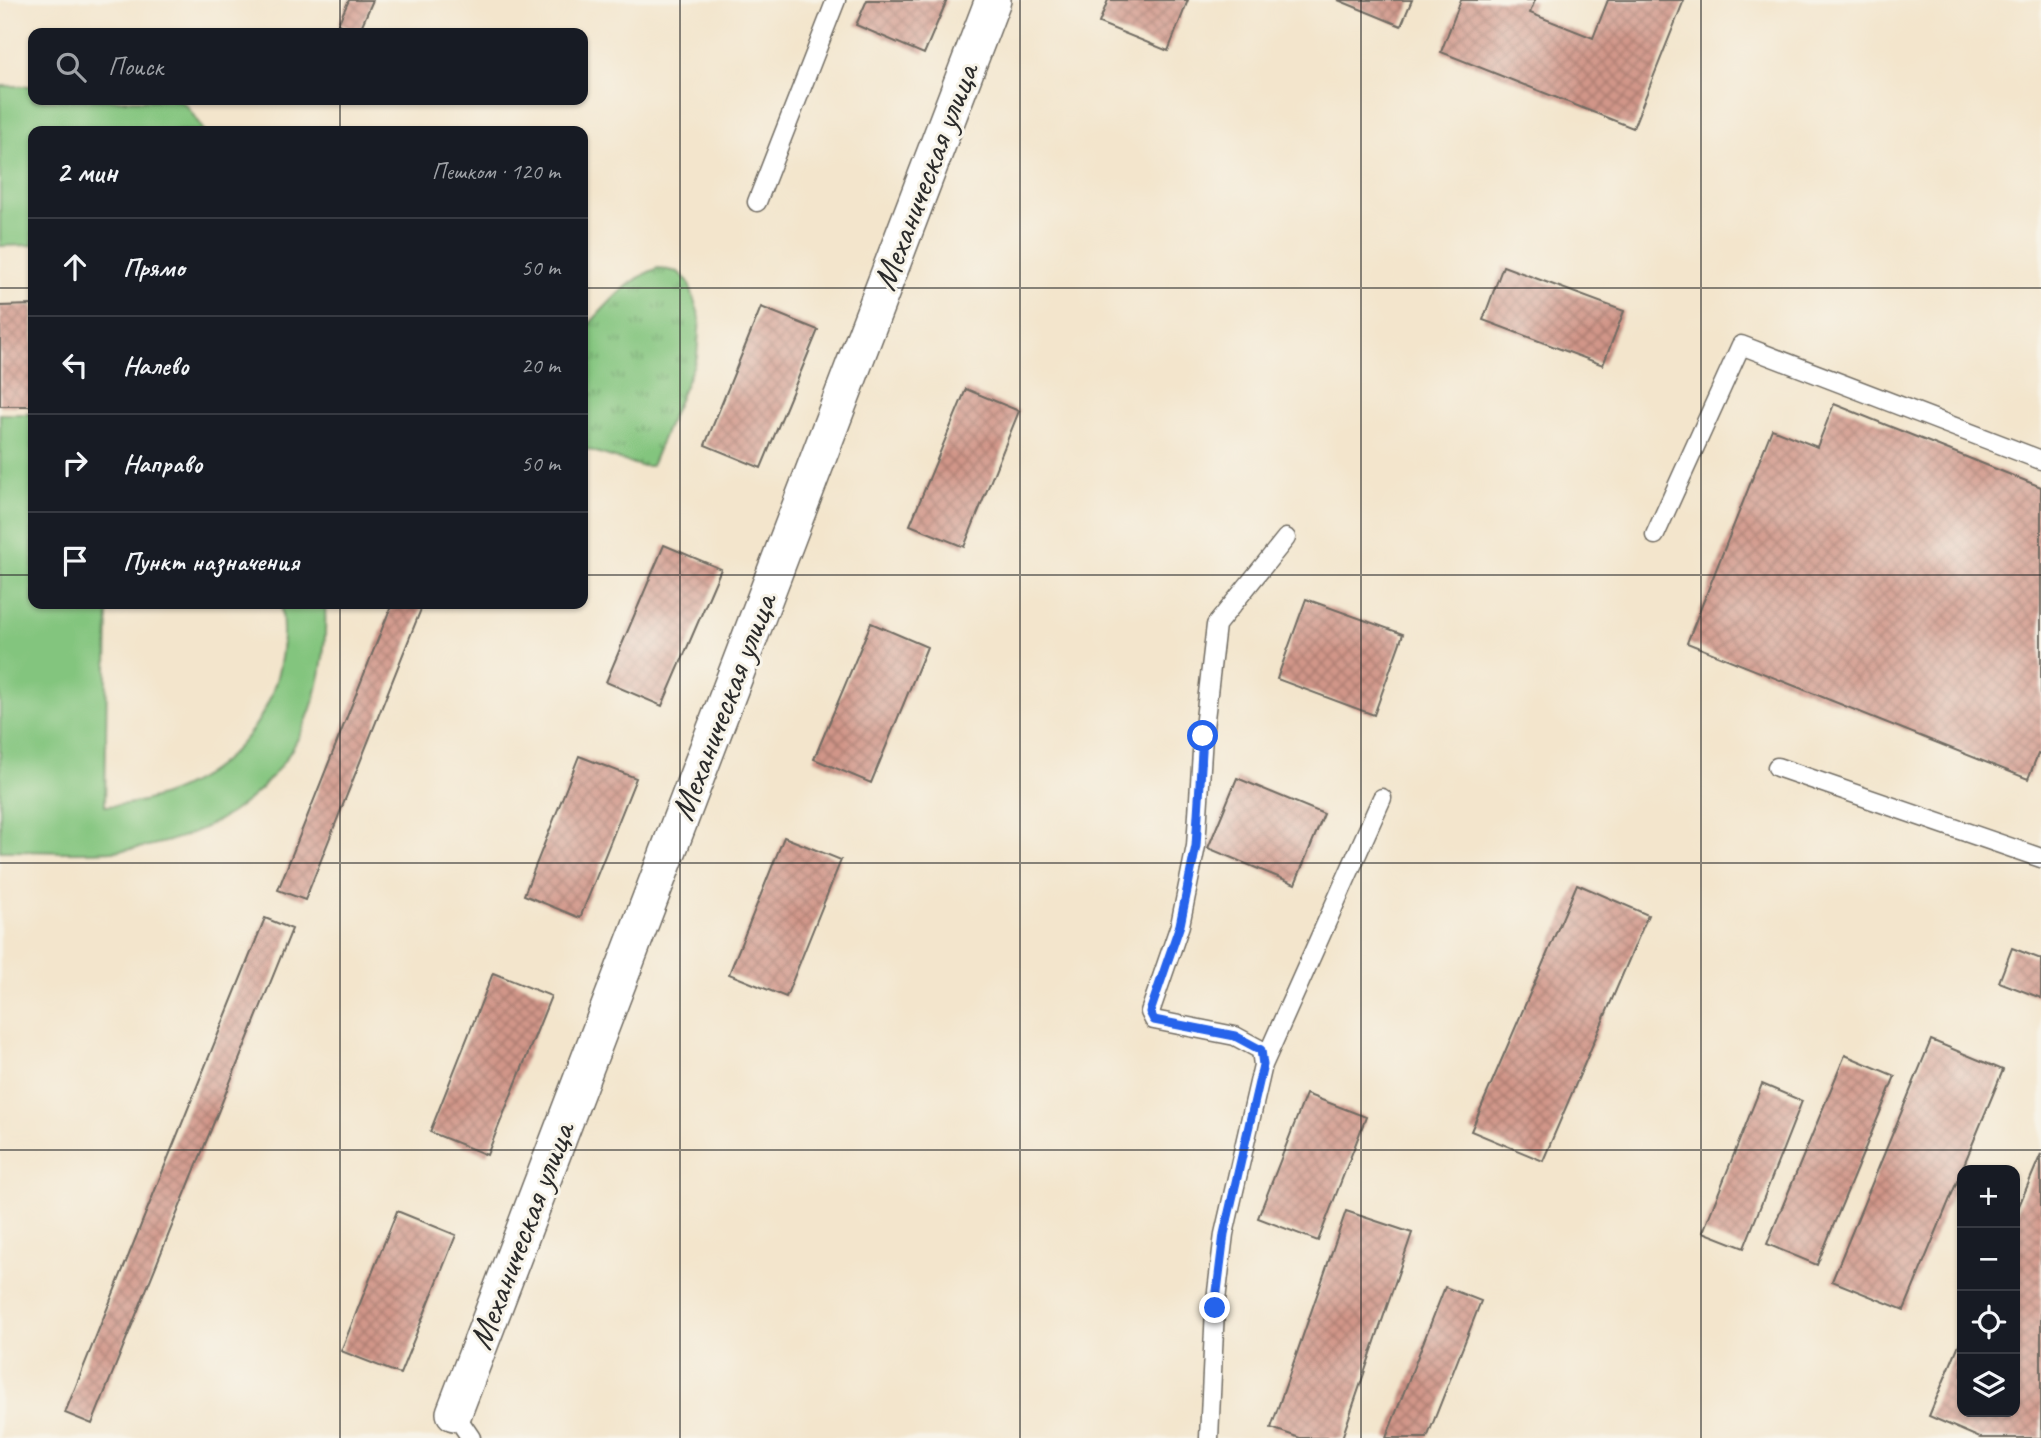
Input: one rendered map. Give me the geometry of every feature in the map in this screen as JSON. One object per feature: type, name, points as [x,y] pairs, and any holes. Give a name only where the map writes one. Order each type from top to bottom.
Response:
[{"type":"street","name":"Механическая улица","points":[[462,1426],[993,0]]},
{"type":"lane","points":[[757,202],[836,0]]},
{"type":"lane","points":[[1655,535],[1741,345],[2041,460]]},
{"type":"lane","points":[[1263,1065],[1261,1050],[1235,1036],[1154,1020],[1150,1012],[1180,925],[1196,846],[1203,736],[1216,625],[1286,538]]},
{"type":"lane","points":[[1777,767],[2041,858]]},
{"type":"lane","points":[[1209,1438],[1215,1308],[1224,1234],[1263,1065],[1382,798]]},
{"type":"green space","points":[[0,86],[28,86],[28,105],[186,105],[201,126],[28,126],[28,245],[0,246]]},
{"type":"green space","points":[[658,268],[678,272],[688,281],[700,318],[697,357],[651,466],[640,466],[588,450],[588,326],[626,287]]},
{"type":"green space","points":[[0,414],[28,414],[28,609],[108,609],[105,806],[145,800],[181,788],[213,769],[240,745],[261,716],[276,682],[283,645],[281,609],[325,609],[324,648],[317,690],[303,728],[283,762],[257,792],[225,816],[188,835],[126,850],[0,851]]},
{"type":"building","points":[[349,0],[373,0],[361,28],[348,28],[338,24]]},
{"type":"building","points":[[867,0],[947,0],[924,54],[856,25]]},
{"type":"building","points":[[1108,0],[1188,0],[1168,51],[1099,23]]},
{"type":"building","points":[[1338,0],[1412,0],[1401,26]]},
{"type":"building","points":[[1461,0],[1535,0],[1530,13],[1593,38],[1608,0],[1684,0],[1633,128],[1441,52]]},
{"type":"building","points":[[1503,266],[1624,311],[1603,365],[1483,320]]},
{"type":"building","points":[[28,305],[28,406],[0,406],[0,306]]},
{"type":"building","points":[[761,307],[818,330],[761,468],[705,445]]},
{"type":"building","points":[[966,389],[1019,411],[964,547],[910,525]]},
{"type":"building","points":[[1834,404],[2041,487],[2041,755],[2038,754],[2028,779],[1687,643],[1772,429],[1817,447]]},
{"type":"building","points":[[664,545],[721,569],[662,706],[606,682]]},
{"type":"building","points":[[1306,599],[1403,634],[1374,715],[1277,679]]},
{"type":"building","points":[[390,609],[421,609],[305,900],[278,890]]},
{"type":"building","points":[[871,623],[927,647],[871,783],[814,759]]},
{"type":"building","points":[[579,756],[636,778],[580,918],[524,895]]},
{"type":"building","points":[[1237,778],[1324,814],[1295,884],[1208,848]]},
{"type":"building","points":[[784,837],[841,860],[786,997],[729,974]]},
{"type":"building","points":[[1577,884],[1648,915],[1543,1161],[1471,1131]]},
{"type":"building","points":[[265,918],[292,929],[92,1424],[65,1413]]},
{"type":"building","points":[[2012,948],[2041,959],[2041,998],[1999,982]]},
{"type":"building","points":[[493,973],[551,996],[487,1155],[430,1132]]},
{"type":"building","points":[[1931,1040],[2003,1070],[1964,1165],[1957,1165],[1957,1182],[1904,1310],[1832,1281]]},
{"type":"building","points":[[1845,1055],[1895,1076],[1817,1265],[1767,1244]]},
{"type":"building","points":[[1762,1084],[1802,1101],[1744,1248],[1703,1232]]},
{"type":"building","points":[[1306,1094],[1366,1117],[1318,1241],[1258,1218]]},
{"type":"building","points":[[2041,1154],[2041,1438],[1980,1438],[1929,1416],[1957,1349],[1957,1417],[2020,1417],[2020,1203]]},
{"type":"building","points":[[397,1211],[456,1235],[400,1374],[341,1351]]},
{"type":"building","points":[[1346,1211],[1412,1233],[1342,1438],[1300,1438],[1271,1428]]},
{"type":"building","points":[[1445,1287],[1481,1301],[1427,1438],[1386,1438]]},
{"type":"route","points":[[1203,736],[1196,846],[1180,925],[1150,1012],[1154,1020],[1235,1036],[1261,1050],[1263,1065],[1224,1234],[1215,1308]]}]
